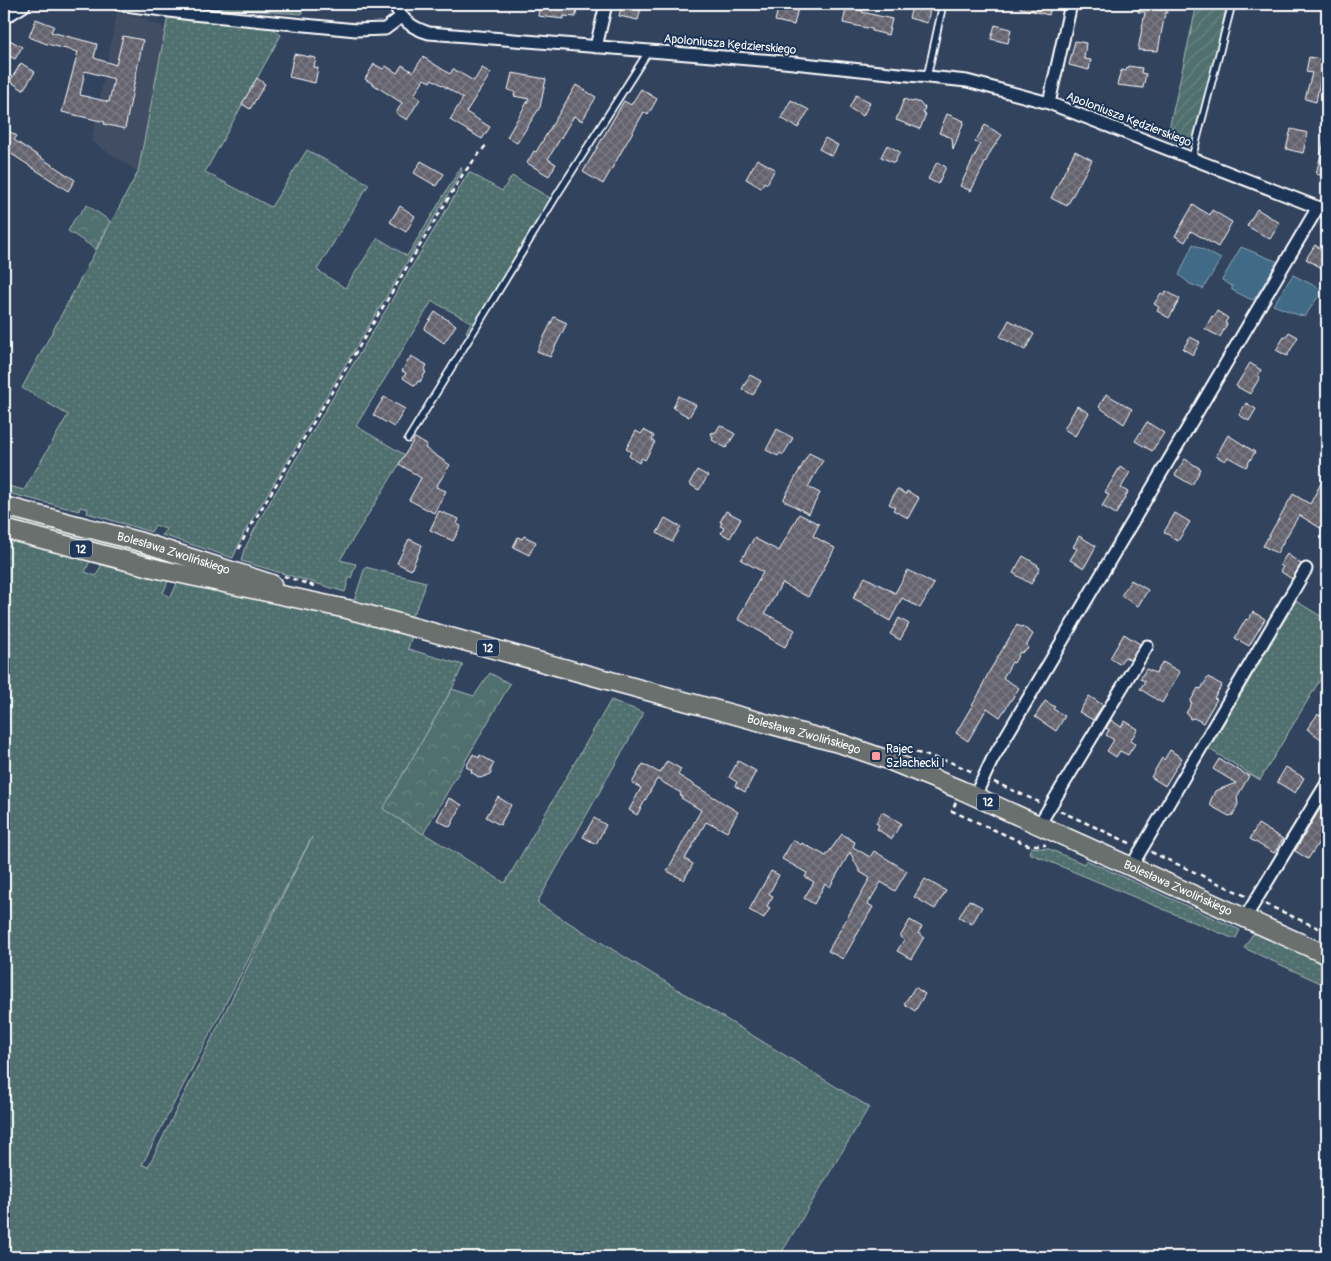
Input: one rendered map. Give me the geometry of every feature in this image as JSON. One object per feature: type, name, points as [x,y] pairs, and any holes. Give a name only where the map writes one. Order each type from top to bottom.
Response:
[{"type":"main road","points":[[4,16],[22,4]]},
{"type":"main road","name":"Bolesława Zwolińskiego","points":[[4,506],[141,542],[342,608],[819,737],[888,760],[975,796],[1327,955]]},
{"type":"main road","name":"Bolesława Zwolińskiego","points":[[4,529],[158,569],[342,608]]},
{"type":"street","points":[[118,4],[192,14],[356,30],[385,29],[401,16]]},
{"type":"street","name":"Apoloniusza Kędzierskiego","points":[[393,4],[406,23],[418,30],[429,33],[774,60],[967,81],[1049,103],[1322,209]]},
{"type":"street","points":[[596,47],[606,4]]},
{"type":"street","points":[[1049,103],[1070,4]]},
{"type":"street","points":[[975,796],[992,760],[1322,209]]},
{"type":"street","points":[[1131,867],[1306,570]]},
{"type":"street","points":[[1039,825],[1147,646]]},
{"type":"street","points":[[1245,918],[1327,783]]},
{"type":"lane","points":[[927,77],[943,4]]},
{"type":"lane","points":[[1192,158],[1232,4]]},
{"type":"lane","points":[[408,438],[557,195],[649,51]]},
{"type":"path","points":[[239,549],[462,174],[487,144]]},
{"type":"path","points":[[907,750],[950,762],[1327,932]]},
{"type":"shaded area","points":[[117,13],[147,19],[150,23],[161,25],[165,34],[138,172],[91,141]]},
{"type":"shaded area","points":[[1193,244],[1221,259],[1203,289],[1190,284],[1179,275]]},
{"type":"shaded area","points":[[1241,247],[1278,262],[1252,300],[1232,290],[1232,286],[1222,280]]},
{"type":"shaded area","points":[[1293,275],[1321,289],[1320,294],[1305,316],[1273,305]]},
{"type":"green space","points":[[200,4],[302,4],[302,14],[200,7]]},
{"type":"green space","points":[[1197,4],[1227,4],[1196,137],[1193,144],[1188,147],[1167,138]]},
{"type":"green space","points":[[168,16],[271,27],[281,35],[205,172],[271,207],[307,150],[369,184],[317,270],[345,288],[378,238],[407,256],[461,167],[462,171],[244,533],[233,558],[162,535],[166,529],[155,525],[151,532],[87,513],[88,509],[80,507],[79,511],[4,492],[4,485],[24,490],[68,415],[22,388],[138,172]]},
{"type":"green space","points":[[469,172],[502,191],[512,176],[552,199],[469,334],[466,332],[471,322],[432,301],[356,426],[405,455],[340,560],[356,564],[345,592],[241,561],[244,550],[261,517]]},
{"type":"green space","points":[[87,205],[110,221],[96,249],[68,231],[74,220]]},
{"type":"green space","points":[[4,514],[225,574],[175,566],[4,521]]},
{"type":"green space","points":[[4,539],[90,559],[85,572],[96,576],[102,564],[105,563],[169,579],[163,593],[171,597],[178,581],[266,597],[412,635],[408,649],[463,665],[452,689],[384,809],[505,883],[611,700],[644,713],[537,903],[869,1107],[779,1257],[4,1257]],"holes":[[[312,837],[148,1167],[142,1165]]]},
{"type":"green space","points":[[365,567],[426,582],[418,606],[409,619],[356,604],[354,601]]},
{"type":"green space","points":[[1296,601],[1327,620],[1327,668],[1260,780],[1209,749]]},
{"type":"green space","points":[[490,673],[510,684],[423,834],[383,809],[452,689],[474,696]]},
{"type":"green space","points":[[1031,847],[1049,849],[1084,864],[1086,860],[1240,930],[1236,938],[1232,938],[1029,853]]},
{"type":"green space","points":[[1259,933],[1327,964],[1327,986],[1244,948],[1252,935]]},
{"type":"building","points":[[540,4],[577,4],[576,17],[564,16],[564,19],[538,16]]},
{"type":"building","points":[[622,4],[642,4],[638,20],[619,16]]},
{"type":"building","points":[[779,4],[798,8],[794,25],[775,21]]},
{"type":"building","points":[[847,4],[863,6],[862,12],[892,19],[888,35],[872,31],[872,29],[843,23]]},
{"type":"building","points":[[913,4],[931,5],[927,23],[909,18]]},
{"type":"building","points":[[1020,4],[1052,4],[1049,15],[1020,8]]},
{"type":"building","points":[[1138,4],[1167,4],[1167,13],[1165,13],[1158,51],[1138,50],[1145,12],[1138,12]]},
{"type":"building","points":[[36,19],[54,26],[51,32],[97,44],[94,58],[116,65],[123,36],[143,40],[125,129],[104,124],[105,122],[62,112],[78,52],[29,37]],"holes":[[[85,71],[114,79],[109,102],[80,95]]]},
{"type":"building","points":[[995,25],[1011,29],[1008,43],[991,39]]},
{"type":"building","points":[[10,40],[22,47],[15,59],[4,53]]},
{"type":"building","points":[[1075,41],[1086,43],[1084,59],[1091,60],[1089,70],[1069,65]]},
{"type":"building","points":[[294,54],[316,58],[314,67],[318,68],[315,83],[289,77]]},
{"type":"building","points":[[423,57],[450,74],[453,69],[474,81],[482,68],[491,73],[466,112],[490,127],[482,139],[450,120],[463,98],[432,79],[430,82],[424,79],[414,95],[420,99],[407,120],[396,113],[402,103],[365,79],[374,64],[383,69],[386,66],[397,73],[402,65],[413,72]]},
{"type":"building","points":[[1309,57],[1324,60],[1316,102],[1305,99],[1312,73],[1306,72]]},
{"type":"building","points":[[21,63],[35,72],[23,90],[10,81]]},
{"type":"building","points":[[1128,66],[1142,68],[1141,73],[1146,74],[1143,88],[1117,85],[1121,70],[1126,71]]},
{"type":"building","points":[[512,73],[546,79],[540,107],[517,143],[507,137],[529,99],[514,96],[515,92],[508,90]]},
{"type":"building","points":[[257,78],[265,84],[250,109],[242,104]]},
{"type":"building","points":[[576,85],[596,97],[582,121],[574,116],[548,159],[556,164],[549,176],[527,163],[534,151],[536,152]]},
{"type":"building","points":[[641,89],[657,99],[648,115],[644,112],[603,184],[583,172],[624,101],[631,105]]},
{"type":"building","points":[[856,95],[870,102],[863,116],[849,108]]},
{"type":"building","points":[[904,99],[912,102],[915,101],[925,107],[923,113],[926,114],[920,129],[896,120]]},
{"type":"building","points":[[791,100],[809,110],[798,128],[781,118]]},
{"type":"building","points":[[947,114],[964,121],[953,150],[952,138],[939,133]]},
{"type":"building","points":[[985,125],[1002,135],[991,151],[971,191],[960,186],[980,145],[975,142]]},
{"type":"building","points":[[4,128],[17,136],[14,140],[75,180],[68,191],[7,151],[4,155]]},
{"type":"building","points":[[1291,129],[1308,133],[1303,153],[1286,149]]},
{"type":"building","points":[[825,138],[838,145],[832,156],[819,149]]},
{"type":"building","points":[[1324,142],[1327,143],[1327,177],[1316,174]]},
{"type":"building","points":[[887,145],[900,152],[894,163],[881,157]]},
{"type":"building","points":[[1075,151],[1092,160],[1067,206],[1051,198]]},
{"type":"building","points":[[757,159],[775,169],[767,184],[764,182],[761,188],[746,179]]},
{"type":"building","points":[[421,161],[444,174],[436,186],[414,173]]},
{"type":"building","points":[[937,162],[946,167],[938,184],[928,179]]},
{"type":"building","points":[[1193,205],[1210,215],[1212,210],[1232,222],[1218,247],[1191,231],[1185,242],[1175,236]]},
{"type":"building","points":[[400,206],[415,216],[406,232],[390,222]]},
{"type":"building","points":[[1257,209],[1280,223],[1270,239],[1247,226]]},
{"type":"building","points":[[1315,245],[1327,253],[1327,271],[1306,259]]},
{"type":"building","points":[[1166,291],[1180,299],[1169,318],[1157,311],[1159,307],[1154,304],[1161,293],[1164,295]]},
{"type":"building","points":[[1217,311],[1228,318],[1220,337],[1205,329]]},
{"type":"building","points":[[435,312],[456,325],[444,343],[424,329]]},
{"type":"building","points":[[554,317],[567,323],[550,357],[537,351]]},
{"type":"building","points":[[1009,320],[1034,334],[1025,350],[1000,337]]},
{"type":"building","points":[[1289,332],[1298,337],[1287,356],[1276,350]]},
{"type":"building","points":[[1190,337],[1200,342],[1193,355],[1183,349]]},
{"type":"building","points":[[411,356],[427,365],[424,371],[426,372],[415,386],[403,378],[406,373],[402,371]]},
{"type":"building","points":[[1250,363],[1261,370],[1258,376],[1260,377],[1250,394],[1236,386]]},
{"type":"building","points":[[750,375],[761,381],[753,395],[742,389]]},
{"type":"building","points":[[1106,394],[1132,409],[1124,424],[1099,407]]},
{"type":"building","points":[[678,396],[696,405],[689,417],[673,408]]},
{"type":"building","points":[[384,397],[405,409],[394,427],[373,415]]},
{"type":"building","points":[[1246,403],[1256,409],[1249,421],[1239,415]]},
{"type":"building","points":[[1077,406],[1089,413],[1075,436],[1064,429]]},
{"type":"building","points":[[1147,422],[1164,433],[1152,451],[1135,441]]},
{"type":"building","points":[[720,425],[735,434],[726,448],[712,440],[711,433],[716,432]]},
{"type":"building","points":[[777,429],[793,438],[783,455],[780,453],[778,456],[766,450]]},
{"type":"building","points":[[644,430],[654,436],[652,440],[655,442],[645,460],[642,458],[639,463],[629,456],[631,452],[626,449],[636,431],[641,434]]},
{"type":"building","points":[[1228,435],[1255,452],[1246,467],[1228,457],[1225,461],[1216,456]]},
{"type":"building","points":[[415,438],[427,445],[425,448],[450,465],[436,487],[446,491],[434,513],[409,500],[421,478],[399,464]]},
{"type":"building","points":[[809,453],[823,460],[808,487],[820,493],[809,514],[783,500]]},
{"type":"building","points":[[1185,459],[1201,469],[1192,485],[1175,475]]},
{"type":"building","points":[[1120,467],[1130,472],[1121,488],[1128,492],[1116,514],[1102,506],[1109,495],[1105,492]]},
{"type":"building","points":[[697,470],[708,476],[699,490],[689,484]]},
{"type":"building","points":[[1327,472],[1327,532],[1299,515],[1277,553],[1263,546],[1293,494],[1310,504]]},
{"type":"building","points":[[897,489],[906,494],[907,491],[919,498],[908,518],[893,510],[895,507],[889,504]]},
{"type":"building","points":[[439,511],[459,519],[457,524],[461,526],[453,541],[430,530]]},
{"type":"building","points":[[726,511],[741,519],[730,538],[721,533],[724,528],[720,526],[722,523],[720,522]]},
{"type":"building","points":[[1175,513],[1190,522],[1178,541],[1164,532]]},
{"type":"building","points":[[799,514],[819,524],[813,536],[835,548],[808,597],[782,583],[765,613],[795,630],[785,647],[738,619],[763,572],[741,560],[754,538],[779,551]]},
{"type":"building","points":[[665,518],[681,527],[672,542],[657,533]]},
{"type":"building","points":[[524,536],[536,542],[529,555],[513,547],[518,537],[522,539]]},
{"type":"building","points":[[1079,536],[1096,546],[1084,568],[1070,560],[1077,549],[1073,547]]},
{"type":"building","points":[[409,539],[422,545],[411,570],[397,563]]},
{"type":"building","points":[[1287,554],[1301,564],[1292,579],[1280,571],[1283,567],[1280,565]]},
{"type":"building","points":[[1023,556],[1040,568],[1031,584],[1013,573]]},
{"type":"building","points":[[908,570],[934,584],[920,608],[902,598],[890,621],[876,613],[877,611],[853,598],[865,577],[895,593]]},
{"type":"building","points":[[1131,580],[1148,590],[1138,606],[1121,596]]},
{"type":"building","points":[[1253,612],[1265,619],[1249,646],[1235,638],[1246,619],[1248,620]]},
{"type":"building","points":[[899,618],[909,624],[900,640],[890,634]]},
{"type":"building","points":[[1017,625],[1022,626],[1033,634],[1027,645],[1028,649],[1022,653],[1020,652],[1003,678],[1019,688],[1000,717],[987,708],[968,741],[956,733]]},
{"type":"building","points":[[1124,634],[1140,644],[1130,660],[1125,657],[1119,664],[1110,658]]},
{"type":"building","points":[[1163,662],[1180,672],[1162,703],[1140,689],[1145,681],[1140,679],[1146,669],[1156,673]]},
{"type":"building","points":[[1208,677],[1222,685],[1214,698],[1217,699],[1203,723],[1194,718],[1190,719],[1186,713],[1198,688],[1201,689]]},
{"type":"building","points":[[1089,696],[1103,705],[1093,720],[1079,712]]},
{"type":"building","points":[[1045,701],[1055,707],[1053,709],[1065,716],[1056,731],[1035,717]]},
{"type":"building","points":[[1327,706],[1327,743],[1307,729],[1318,714],[1320,716]]},
{"type":"building","points":[[1111,720],[1121,727],[1125,721],[1138,729],[1130,741],[1135,744],[1128,755],[1120,751],[1116,757],[1107,751],[1114,740],[1106,735],[1109,730],[1106,728]]},
{"type":"building","points":[[1170,750],[1182,758],[1165,786],[1151,777],[1162,758],[1164,760]]},
{"type":"building","points":[[473,754],[479,758],[480,755],[494,763],[491,774],[480,778],[466,767]]},
{"type":"building","points":[[1219,759],[1249,776],[1237,797],[1238,804],[1233,815],[1229,816],[1211,806],[1210,802],[1215,791],[1236,783],[1213,769]]},
{"type":"building","points":[[667,761],[681,769],[678,775],[738,812],[727,832],[706,822],[685,859],[693,864],[684,880],[667,871],[701,810],[681,798],[681,793],[657,779],[637,815],[629,810],[641,788],[632,783],[643,764],[660,773]]},
{"type":"building","points":[[738,761],[756,771],[745,792],[735,786],[737,782],[729,777]]},
{"type":"building","points":[[1286,767],[1304,778],[1295,793],[1277,782]]},
{"type":"building","points":[[498,797],[511,805],[500,825],[486,817]]},
{"type":"building","points":[[1327,797],[1327,830],[1308,859],[1295,851]]},
{"type":"building","points":[[449,798],[462,805],[450,827],[437,820]]},
{"type":"building","points":[[882,812],[901,823],[892,839],[877,829],[879,825],[876,823]]},
{"type":"building","points":[[594,818],[606,825],[596,844],[583,837]]},
{"type":"building","points":[[1258,824],[1283,839],[1274,853],[1250,839]]},
{"type":"building","points":[[842,834],[855,842],[853,847],[870,857],[874,851],[907,871],[895,891],[881,882],[868,904],[873,907],[843,959],[828,951],[870,878],[860,872],[850,852],[830,887],[825,884],[814,904],[804,898],[814,882],[805,877],[807,873],[782,859],[793,840],[826,856]]},
{"type":"building","points":[[771,871],[779,875],[769,894],[773,896],[767,906],[770,908],[764,918],[749,910]]},
{"type":"building","points":[[925,879],[946,891],[935,909],[914,897]]},
{"type":"building","points":[[969,900],[982,907],[972,924],[959,917]]},
{"type":"building","points":[[910,920],[922,927],[918,933],[924,937],[911,959],[897,951],[904,940],[900,937]]},
{"type":"building","points":[[915,987],[925,994],[915,1011],[904,1004]]},
{"type":"place","name":"Rajec Szlachecki I","points":[[876,756]]}]
